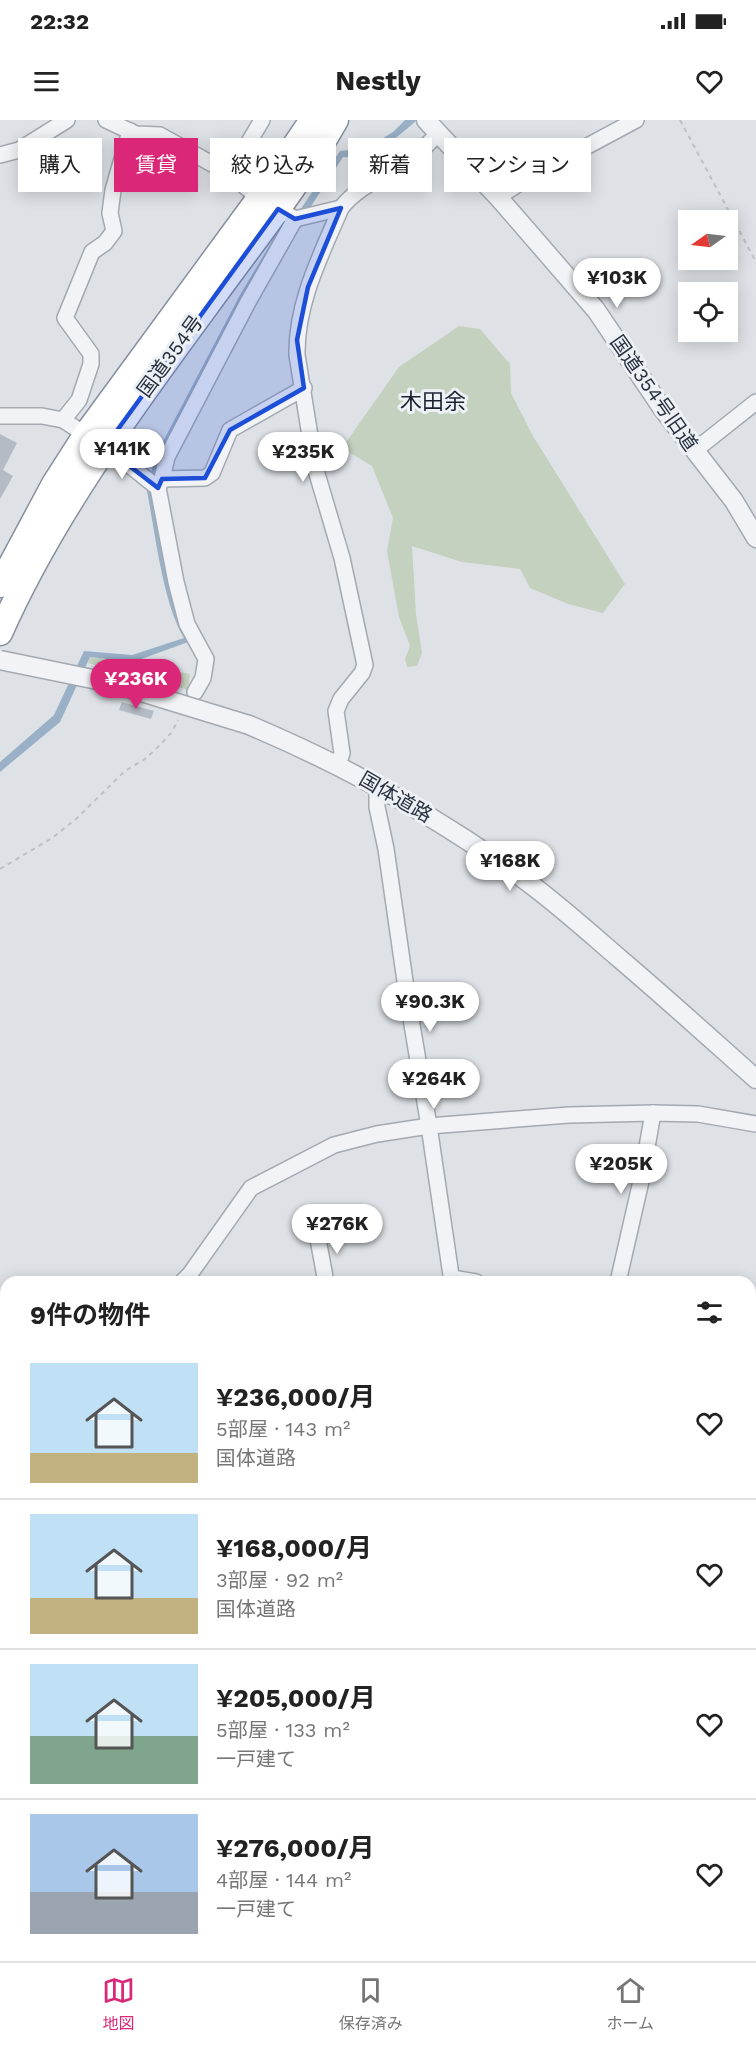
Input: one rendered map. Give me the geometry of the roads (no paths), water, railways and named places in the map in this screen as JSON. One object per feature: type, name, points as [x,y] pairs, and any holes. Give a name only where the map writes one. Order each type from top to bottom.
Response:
[{"type":"highway","name":"国道354号","points":[[277,209],[312,120]]},
{"type":"highway","name":"国道354号","points":[[0,585],[54,484],[95,440],[277,209],[317,154],[336,120]]},
{"type":"highway","name":"国道354号","points":[[0,633],[95,440]]},
{"type":"street","points":[[0,155],[19,150],[66,120]]},
{"type":"street","points":[[106,120],[136,134],[160,135],[210,163]]},
{"type":"street","points":[[251,138],[262,120]]},
{"type":"street","points":[[498,197],[528,178],[636,120]]},
{"type":"street","points":[[338,765],[342,753],[336,711],[341,699],[362,673],[365,665],[342,558],[315,467],[297,355],[300,320],[308,287],[341,208],[358,191],[409,161],[432,127]]},
{"type":"street","name":"国道354号旧道","points":[[432,127],[498,197],[596,310],[694,451],[734,501],[756,538]]},
{"type":"street","points":[[63,420],[79,400],[91,364],[91,354],[65,318],[92,252],[105,243],[114,231],[110,213],[112,190],[130,131]]},
{"type":"street","points":[[254,192],[277,209],[341,208]]},
{"type":"street","points":[[195,692],[203,678],[206,659],[187,624],[176,582],[160,484],[167,457],[248,302],[277,209]]},
{"type":"street","points":[[0,416],[42,416],[63,420],[160,484],[205,478],[212,473],[230,430],[304,388]]},
{"type":"street","points":[[694,451],[756,402]]},
{"type":"street","name":"国体道路","points":[[0,660],[112,683],[249,725],[376,784],[461,836],[530,884],[580,924],[756,1079]]},
{"type":"street","points":[[376,784],[377,807],[386,849],[451,1276]]},
{"type":"street","points":[[619,1276],[641,1181],[653,1113]]},
{"type":"street","points":[[188,1276],[251,1188],[334,1145],[377,1134],[429,1126],[569,1115],[698,1114],[756,1124]]},
{"type":"street","points":[[317,1234],[325,1276]]},
{"type":"water","points":[[405,120],[417,120],[395,138],[383,138]]},
{"type":"water","points":[[348,150],[348,157],[343,157],[336,168],[336,157],[340,151]]},
{"type":"water","points":[[312,192],[320,192],[306,214],[296,215],[156,481],[191,641],[133,662],[90,657],[60,722],[0,772],[0,762],[54,715],[84,651],[132,655],[184,638],[170,606],[165,587],[147,491],[149,478],[158,451],[240,295],[290,211],[300,210]]},
{"type":"district","name":"木田余","points":[[433,401]]}]
